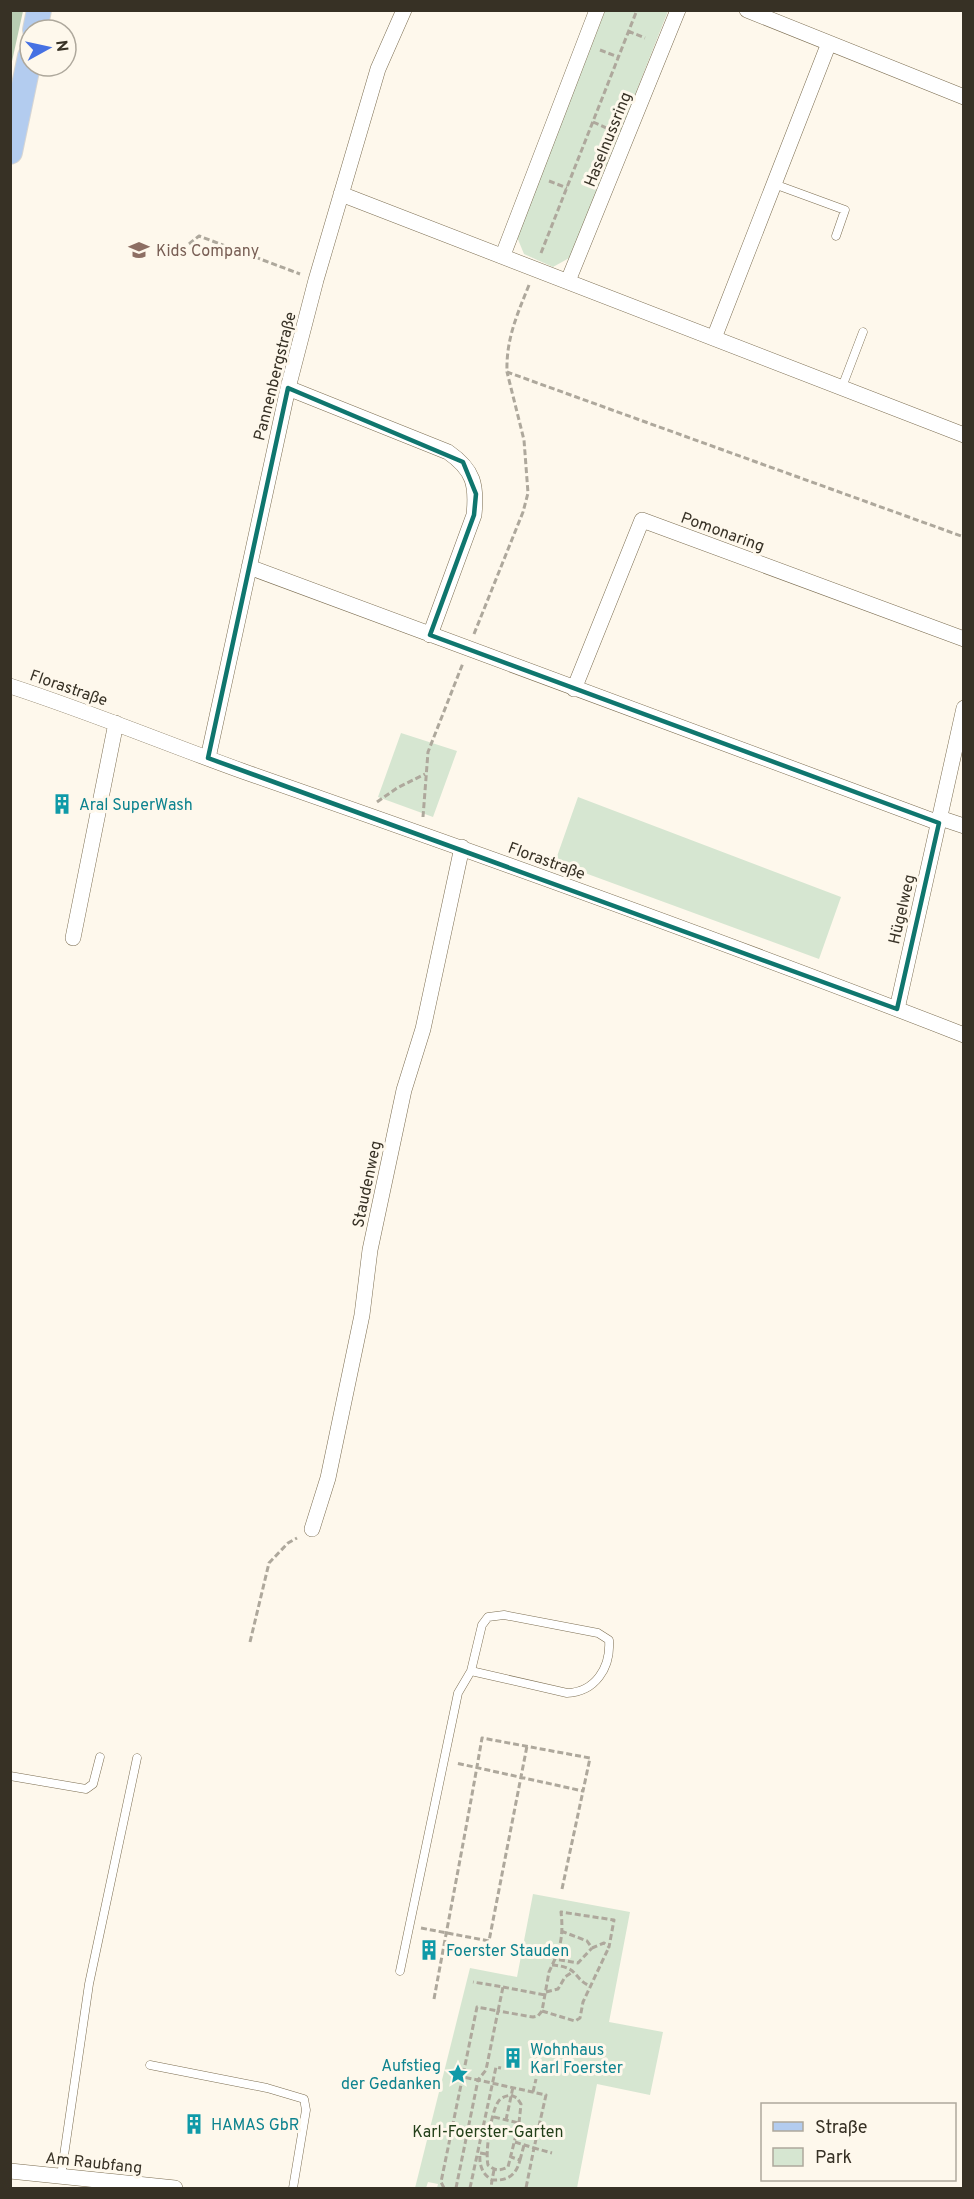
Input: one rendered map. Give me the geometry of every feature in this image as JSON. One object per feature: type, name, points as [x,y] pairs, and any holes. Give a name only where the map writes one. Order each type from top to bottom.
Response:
[{"type":"main road","points":[[10,152],[25,78]]},
{"type":"street","name":"Pannenbergstraße","points":[[208,758],[288,388],[316,280],[378,69],[404,10]]},
{"type":"street","points":[[503,255],[597,10]]},
{"type":"street","name":"Haselnussring","points":[[568,281],[678,10]]},
{"type":"street","points":[[747,10],[963,97]]},
{"type":"street","points":[[714,338],[829,43]]},
{"type":"street","points":[[341,194],[963,435]]},
{"type":"street","points":[[288,388],[448,452],[463,462],[472,477],[476,494],[474,515],[430,635]]},
{"type":"street","name":"Pomonaring","points":[[574,689],[642,520],[963,639]]},
{"type":"street","points":[[249,567],[574,689],[939,820],[963,826]]},
{"type":"street","name":"Florastraße","points":[[10,686],[462,847],[963,1035]]},
{"type":"street","name":"Hügelweg","points":[[897,1009],[963,708]]},
{"type":"street","name":"Florastraße","points":[[73,938],[116,723]]},
{"type":"street","name":"Staudenweg","points":[[312,1529],[328,1478],[360,1327],[370,1250],[404,1090],[420,1040],[462,847]]},
{"type":"street","name":"Am Raubfang","points":[[10,2171],[175,2188]]},
{"type":"lane","points":[[774,184],[845,210],[836,236]]},
{"type":"lane","points":[[842,387],[863,332]]},
{"type":"lane","points":[[400,1971],[458,1693],[471,1671],[482,1624],[488,1617],[504,1615],[597,1634],[609,1640],[610,1650],[600,1678],[591,1686],[575,1692],[471,1671]]},
{"type":"lane","points":[[10,1776],[86,1789],[93,1784],[100,1757]]},
{"type":"lane","points":[[61,2176],[89,1984],[137,1758]]},
{"type":"lane","points":[[150,2066],[267,2088],[304,2099],[306,2110],[293,2188]]},
{"type":"path","points":[[423,834],[428,752],[528,493],[524,440],[507,372],[506,354],[509,336],[637,10]]},
{"type":"path","points":[[628,31],[645,38]]},
{"type":"path","points":[[189,244],[199,236],[316,280]]},
{"type":"path","points":[[507,372],[963,537]]},
{"type":"path","points":[[388,794],[425,774]]},
{"type":"path","points":[[250,1642],[269,1563],[288,1543],[312,1529]]},
{"type":"path","points":[[434,1999],[482,1738],[590,1758],[562,1889]]},
{"type":"path","points":[[421,1928],[489,1941],[527,1746]]},
{"type":"path","points":[[454,1763],[583,1791]]},
{"type":"path","points":[[444,2188],[441,2182],[477,2007],[538,2016],[542,2011],[552,1965],[562,1940],[561,1912],[614,1920],[609,1947],[590,1986],[580,2018],[575,2021],[542,2011]]},
{"type":"path","points":[[561,1931],[587,1941],[592,1948]]},
{"type":"path","points":[[555,1959],[578,1963],[592,1948],[604,1943],[609,1947]]},
{"type":"path","points":[[552,1965],[567,1967],[574,1971],[582,1982],[590,1986]]},
{"type":"path","points":[[473,1982],[545,1994],[558,1989],[565,1977],[574,1971]]},
{"type":"path","points":[[456,2188],[478,2080],[486,2070],[503,1987]]},
{"type":"path","points":[[470,2188],[496,2067],[501,2068]]},
{"type":"path","points":[[462,2077],[546,2095],[526,2188]]},
{"type":"path","points":[[533,2092],[536,2079]]},
{"type":"path","points":[[506,2120],[513,2087]]},
{"type":"path","points":[[511,2095],[518,2098],[521,2104],[515,2142],[508,2167],[494,2170],[488,2165],[486,2154],[489,2137],[498,2102],[504,2096],[511,2095]]},
{"type":"path","points":[[494,2116],[519,2124]]},
{"type":"path","points":[[452,2129],[489,2137]]},
{"type":"path","points":[[515,2142],[552,2153]]},
{"type":"path","points":[[486,2154],[480,2153],[479,2161],[485,2176],[492,2180],[504,2180],[511,2177],[518,2167],[524,2145]]},
{"type":"path","points":[[511,2157],[520,2160]]},
{"type":"path","points":[[490,2188],[494,2170]]},
{"type":"highlighted area","points":[[288,388],[463,462],[476,494],[474,515],[430,635],[939,823],[897,1009],[208,758]]},
{"type":"green space","points":[[10,11],[23,11],[21,18],[18,18],[18,34],[11,66]]},
{"type":"green space","points":[[605,11],[668,11],[571,257],[553,267],[524,254],[517,237]]},
{"type":"green space","points":[[401,733],[457,751],[433,817],[378,797]]},
{"type":"green space","points":[[578,797],[841,897],[819,959],[555,862]]},
{"type":"green space","name":"Karl-Foerster-Garten","points":[[533,1894],[630,1912],[609,2022],[663,2032],[650,2095],[597,2084],[577,2188],[437,2188],[438,2184],[428,2182],[426,2188],[415,2188],[470,1968],[517,1977]]},
{"type":"place","name":"Kids Company","points":[[139,250]]},
{"type":"place","name":"Aral SuperWash","points":[[62,804]]},
{"type":"place","name":"Foerster Stauden","points":[[429,1950]]},
{"type":"place","name":"Wohnhaus Karl Foerster","points":[[513,2058]]},
{"type":"place","name":"Aufstieg der Gedanken","points":[[458,2074]]},
{"type":"place","name":"HAMAS GbR","points":[[194,2124]]}]
